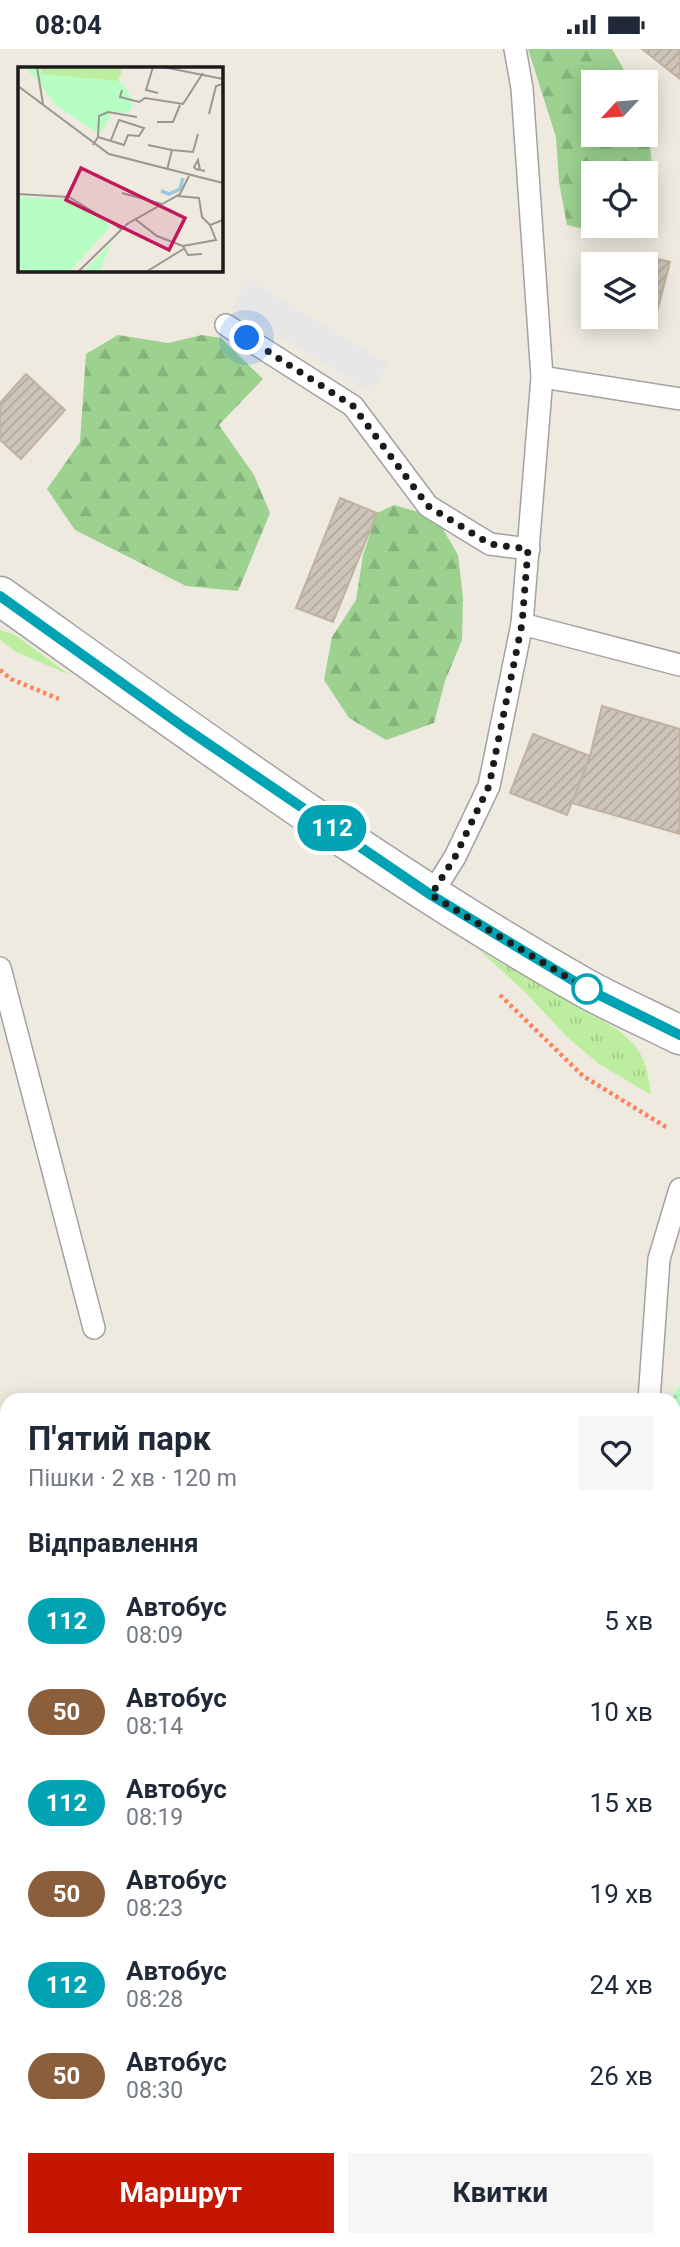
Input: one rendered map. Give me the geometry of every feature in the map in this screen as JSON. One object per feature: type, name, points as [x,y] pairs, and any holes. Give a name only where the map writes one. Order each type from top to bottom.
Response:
[{"type":"street","points":[[0,596],[185,728],[431,895],[587,989],[680,1035]]},
{"type":"lane","points":[[431,895],[455,857],[489,786],[522,624],[542,377],[523,88],[515,49]]},
{"type":"lane","points":[[226,325],[353,406],[428,506],[490,544],[528,549]]},
{"type":"lane","points":[[542,377],[680,399]]},
{"type":"lane","points":[[522,624],[680,665]]},
{"type":"lane","points":[[0,968],[94,1328]]},
{"type":"lane","points":[[649,1393],[659,1259],[680,1189]]},
{"type":"green space","points":[[528,49],[612,49],[624,70],[581,70],[581,147],[650,147],[652,161],[581,161],[581,228],[567,225],[559,182],[556,137]]},
{"type":"green space","points":[[118,335],[168,343],[202,335],[221,338],[263,379],[219,425],[254,475],[270,513],[238,591],[186,586],[75,530],[47,489],[80,442],[86,354]]},
{"type":"green space","points":[[394,505],[436,517],[458,555],[463,598],[462,640],[445,681],[434,723],[386,740],[349,718],[324,680],[332,637],[356,600],[363,555],[377,513]]},
{"type":"green space","points":[[0,630],[15,635],[70,675],[16,652],[0,640]]},
{"type":"green space","points":[[480,951],[626,1036],[642,1057],[651,1095],[599,1064],[567,1037],[524,991]]},
{"type":"shaded area","points":[[249,280],[388,364],[371,392],[232,308]]},
{"type":"building","points":[[642,49],[680,49],[680,79]]},
{"type":"building","points":[[658,259],[670,262],[658,308]]},
{"type":"building","points":[[26,374],[65,410],[21,459],[0,440],[0,403]]},
{"type":"building","points":[[340,498],[377,513],[333,622],[296,608]]},
{"type":"building","points":[[602,706],[680,729],[680,834],[572,803],[590,756]]},
{"type":"building","points":[[533,734],[590,756],[567,815],[510,793]]},
{"type":"bus line","name":"112","points":[[0,596],[185,728],[431,895],[587,989],[680,1035]]},
{"type":"route","points":[[247,338],[353,406],[428,506],[490,544],[528,549],[522,624],[489,786],[455,857],[431,895],[587,989]]}]
